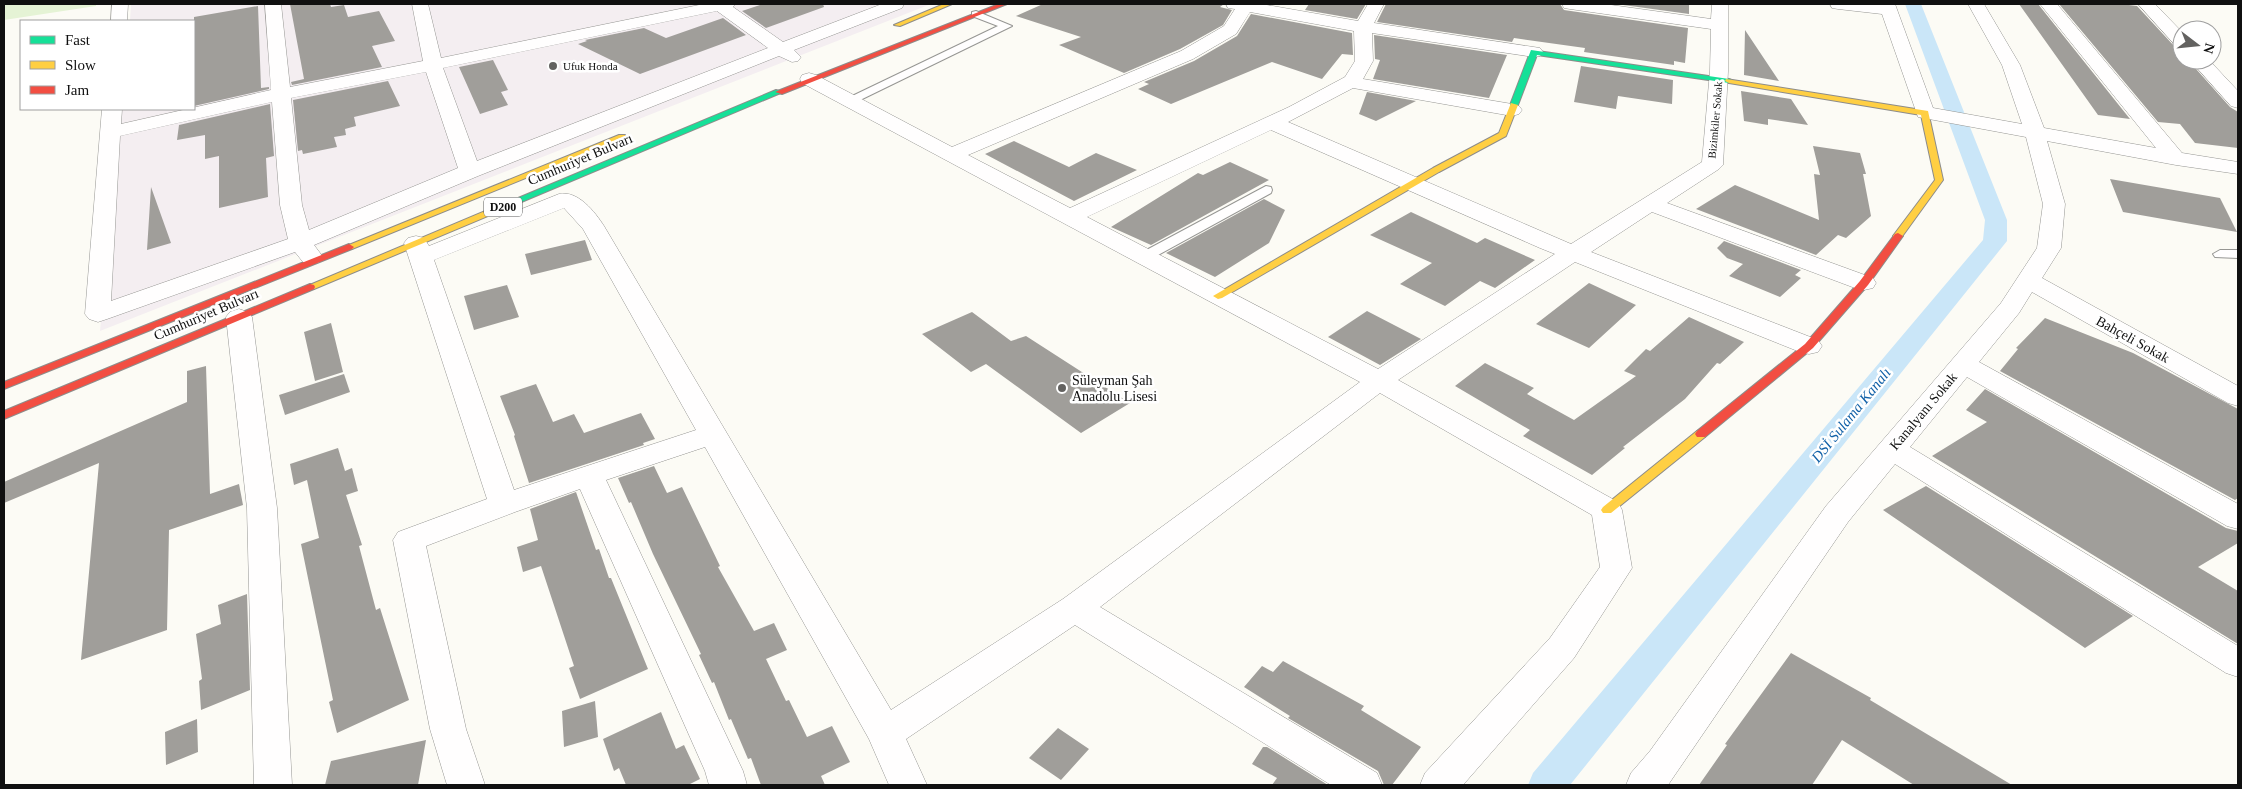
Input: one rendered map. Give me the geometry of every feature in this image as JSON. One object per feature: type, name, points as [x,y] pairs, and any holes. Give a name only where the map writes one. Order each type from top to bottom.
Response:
[{"type":"street","points":[[119,20],[120,4]]},
{"type":"street","points":[[273,4],[291,205],[300,242],[320,271]]},
{"type":"street","points":[[423,4],[432,65],[470,171]]},
{"type":"street","points":[[111,132],[281,94],[432,65],[722,4],[803,70],[850,101],[1380,381],[1607,510]]},
{"type":"street","points":[[112,110],[98,314],[300,242],[470,171],[896,4]]},
{"type":"street","points":[[886,30],[949,4]]},
{"type":"street","name":"Cumhuriyet Bulvarı","points":[[4,415],[239,317],[320,271],[419,250],[803,70],[1004,4]]},
{"type":"street","points":[[1069,217],[1272,122],[1350,82],[1364,61],[1364,28],[1376,4]]},
{"type":"street","points":[[1570,4],[1721,25]]},
{"type":"street","name":"Bizimkiler Sokak","points":[[885,733],[1075,608],[1380,381],[1573,253],[1712,165],[1721,25],[1720,4]]},
{"type":"street","points":[[1607,510],[1809,346],[1864,283],[1939,180],[1935,115],[1888,7],[1838,4]]},
{"type":"street","name":"Kanalyanı Sokak","points":[[1645,785],[1663,763],[1837,514],[2010,308],[2049,248],[2054,204],[2025,130],[2011,65],[1976,4]]},
{"type":"street","points":[[2048,4],[2176,159]]},
{"type":"street","points":[[2146,4],[2172,31]]},
{"type":"street","points":[[950,155],[1187,55],[1230,30],[1240,5],[1364,28],[1718,79],[2025,130],[2176,159],[2238,168]]},
{"type":"street","points":[[1218,296],[1412,184],[1503,134],[1534,52]]},
{"type":"street","points":[[2208,70],[2238,102]]},
{"type":"street","points":[[1350,82],[1512,110]]},
{"type":"street","points":[[1272,122],[1573,253],[1809,346]]},
{"type":"street","name":"Cumhuriyet Bulvarı","points":[[4,386],[320,271],[629,134]]},
{"type":"street","points":[[504,504],[419,250],[567,199],[593,226],[885,733],[908,785]]},
{"type":"street","points":[[1650,204],[1864,283]]},
{"type":"street","name":"Bahçeli Sokak","points":[[2028,280],[2238,397]]},
{"type":"street","points":[[239,317],[262,508],[274,785]]},
{"type":"street","points":[[1963,364],[2238,518]]},
{"type":"street","points":[[466,785],[448,729],[409,540],[504,504],[590,477],[713,434]]},
{"type":"street","points":[[1892,449],[2238,663]]},
{"type":"street","points":[[590,477],[724,770],[728,785]]},
{"type":"street","points":[[1439,785],[1562,648],[1616,568],[1607,510]]},
{"type":"street","points":[[1075,608],[1363,785]]},
{"type":"lane","points":[[850,101],[1007,26],[976,14]]},
{"type":"lane","points":[[1144,257],[1266,190]]},
{"type":"lane","points":[[2220,254],[2238,254]]},
{"type":"shaded area","points":[[131,4],[931,4],[100,331],[121,110],[195,110],[195,20],[130,20]]},
{"type":"green space","points":[[4,4],[96,4],[96,6],[4,20]]},
{"type":"building","points":[[290,4],[330,4],[331,7],[344,5],[348,17],[379,11],[395,41],[372,46],[382,67],[292,85],[291,82],[304,79]]},
{"type":"building","points":[[763,4],[823,4],[824,7],[766,28],[742,11]]},
{"type":"building","points":[[1043,4],[1224,4],[1220,7],[1232,10],[1223,25],[1180,49],[1124,73],[1059,45],[1081,37],[1016,16]]},
{"type":"building","points":[[1309,4],[1366,4],[1357,19],[1305,10]]},
{"type":"building","points":[[1386,4],[1560,4],[1564,10],[1688,28],[1685,63],[1674,61],[1674,65],[1584,52],[1585,48],[1514,38],[1512,42],[1377,22]]},
{"type":"building","points":[[1616,4],[1689,4],[1689,14]]},
{"type":"building","points":[[2019,4],[2038,4],[2130,119],[2098,115]]},
{"type":"building","points":[[2059,4],[2121,4],[2137,6],[2172,44],[2172,70],[2197,70],[2230,107],[2238,112],[2238,148],[2195,143],[2180,124],[2158,122]]},
{"type":"building","points":[[258,6],[261,88],[269,87],[269,89],[195,106],[194,17]]},
{"type":"building","points":[[1251,14],[1352,33],[1353,55],[1342,54],[1322,79],[1272,62],[1171,104],[1138,89],[1149,84],[1144,82],[1194,61],[1237,36]]},
{"type":"building","points":[[723,18],[746,35],[640,74],[578,44],[587,41],[585,40],[644,28],[666,38]]},
{"type":"building","points":[[1745,30],[1779,81],[1744,75]]},
{"type":"building","points":[[1374,35],[1507,55],[1489,98],[1373,79],[1380,60],[1375,59]]},
{"type":"building","points":[[493,60],[508,90],[501,92],[508,105],[480,114],[459,67]]},
{"type":"building","points":[[1581,66],[1673,80],[1672,104],[1618,96],[1616,109],[1574,102]]},
{"type":"building","points":[[388,81],[400,106],[354,117],[356,126],[345,129],[346,135],[334,137],[337,147],[303,154],[302,150],[298,151],[293,100]]},
{"type":"building","points":[[1741,91],[1791,99],[1808,125],[1768,119],[1768,125],[1744,121]]},
{"type":"building","points":[[1367,92],[1416,101],[1376,121],[1359,114]]},
{"type":"building","points":[[270,104],[274,156],[266,158],[268,197],[219,208],[219,156],[205,159],[205,135],[177,140],[179,125]]},
{"type":"building","points":[[1014,141],[1069,167],[1096,153],[1137,170],[1074,201],[985,154]]},
{"type":"building","points":[[1813,146],[1860,153],[1866,174],[1863,174],[1871,216],[1846,238],[1838,235],[1816,255],[1696,209],[1735,185],[1819,220],[1814,174],[1820,175]]},
{"type":"building","points":[[1230,162],[1269,180],[1151,245],[1111,227],[1198,173],[1203,175]]},
{"type":"building","points":[[2110,179],[2220,198],[2237,232],[2123,212]]},
{"type":"building","points":[[151,187],[171,243],[147,250]]},
{"type":"building","points":[[1264,199],[1285,210],[1269,243],[1215,277],[1166,253]]},
{"type":"building","points":[[1411,212],[1477,243],[1485,238],[1535,260],[1495,288],[1480,281],[1445,306],[1400,284],[1432,263],[1370,235]]},
{"type":"building","points":[[585,240],[592,260],[531,275],[525,254]]},
{"type":"building","points":[[1724,241],[1801,270],[1795,275],[1801,278],[1780,297],[1729,276],[1743,264],[1727,258],[1717,248]]},
{"type":"building","points":[[1589,283],[1636,305],[1589,348],[1536,324]]},
{"type":"building","points":[[507,285],[519,317],[474,330],[464,296]]},
{"type":"building","points":[[1367,311],[1421,339],[1380,365],[1328,337]]},
{"type":"building","name":"Süleyman Şah Anadolu Lisesi","points":[[972,312],[1011,341],[1026,336],[1130,403],[1081,433],[986,364],[971,372],[922,334]]},
{"type":"building","points":[[1689,317],[1744,342],[1720,364],[1717,363],[1685,399],[1623,447],[1625,448],[1592,475],[1523,436],[1530,430],[1455,386],[1485,363],[1534,388],[1527,394],[1574,420],[1636,376],[1624,371],[1646,349],[1650,351]]},
{"type":"building","points":[[2045,318],[2133,353],[2238,409],[2238,498],[2235,500],[2000,371],[2018,349],[2016,348]]},
{"type":"building","points":[[331,323],[343,372],[315,381],[304,332]]},
{"type":"building","points":[[206,366],[210,494],[239,484],[243,505],[169,530],[167,630],[81,660],[99,463],[4,503],[4,482],[187,402],[187,371]]},
{"type":"building","points":[[344,374],[350,392],[285,415],[279,395]]},
{"type":"building","points":[[536,384],[553,422],[574,414],[584,433],[641,413],[655,439],[643,443],[644,445],[529,483],[515,435],[500,396]]},
{"type":"building","points":[[1985,389],[2226,528],[2238,531],[2238,543],[2198,567],[2238,591],[2238,644],[1932,456],[1987,422],[1966,410]]},
{"type":"building","points":[[338,448],[345,471],[352,468],[358,491],[346,495],[362,545],[359,546],[376,610],[380,608],[409,700],[337,733],[329,702],[333,700],[301,544],[319,538],[307,480],[294,485],[290,464]]},
{"type":"building","points":[[654,466],[667,493],[682,487],[720,566],[718,567],[754,631],[774,623],[787,650],[766,659],[786,701],[789,700],[807,737],[832,726],[850,762],[821,776],[825,785],[761,785],[751,758],[748,759],[731,719],[729,720],[714,682],[712,683],[699,655],[701,654],[653,554],[631,502],[629,503],[618,478]]},
{"type":"building","points":[[1926,486],[2133,616],[2085,648],[1883,510]]},
{"type":"building","points":[[576,492],[596,550],[599,549],[609,578],[611,578],[648,669],[580,699],[569,668],[574,666],[541,566],[523,572],[517,547],[538,540],[530,509]]},
{"type":"building","points":[[247,594],[250,690],[201,710],[199,681],[202,679],[196,634],[221,624],[218,605]]},
{"type":"building","points":[[1791,653],[1871,698],[1870,700],[2012,785],[1914,785],[1842,740],[1812,785],[1699,785],[1727,745],[1725,744]]},
{"type":"building","points":[[1283,661],[1364,706],[1361,710],[1421,747],[1392,785],[1384,785],[1378,771],[1288,718],[1290,716],[1244,687],[1262,666],[1273,672]]},
{"type":"building","points":[[595,701],[598,737],[564,747],[562,711]]},
{"type":"building","points":[[661,712],[676,749],[684,745],[700,779],[688,785],[626,785],[619,768],[614,771],[603,739]]},
{"type":"building","points":[[197,719],[198,752],[166,765],[165,732]]},
{"type":"building","points":[[1058,728],[1089,749],[1061,780],[1029,758]]},
{"type":"building","points":[[426,740],[418,785],[325,785],[331,761]]},
{"type":"building","points":[[1263,747],[1267,747],[1328,785],[1272,785],[1277,778],[1252,764]]},
{"type":"waterway","name":"DSİ Sulama Kanalı","points":[[1547,785],[1995,241],[1996,220],[1913,4]]},
{"type":"traffic: fast","points":[[1514,105],[1534,52],[1729,81]]},
{"type":"traffic: fast","points":[[516,201],[779,92]]},
{"type":"traffic: slow","points":[[898,25],[949,4]]},
{"type":"traffic: slow","points":[[1729,81],[1925,113],[1939,180],[1898,236]]},
{"type":"traffic: slow","points":[[1218,296],[1436,170],[1503,134],[1514,105]]},
{"type":"traffic: slow","points":[[349,247],[622,137]]},
{"type":"traffic: slow","points":[[310,287],[516,201]]},
{"type":"traffic: slow","points":[[1607,510],[1701,434]]},
{"type":"traffic: jam","points":[[779,92],[1004,4]]},
{"type":"traffic: jam","points":[[1701,434],[1809,346],[1864,283],[1898,236]]},
{"type":"traffic: jam","points":[[4,386],[349,247]]},
{"type":"traffic: jam","points":[[4,415],[310,287]]},
{"type":"place","name":"Ufuk Honda","points":[[553,66]]},
{"type":"place","name":"Süleyman Şah Anadolu Lisesi","points":[[1062,388]]}]
